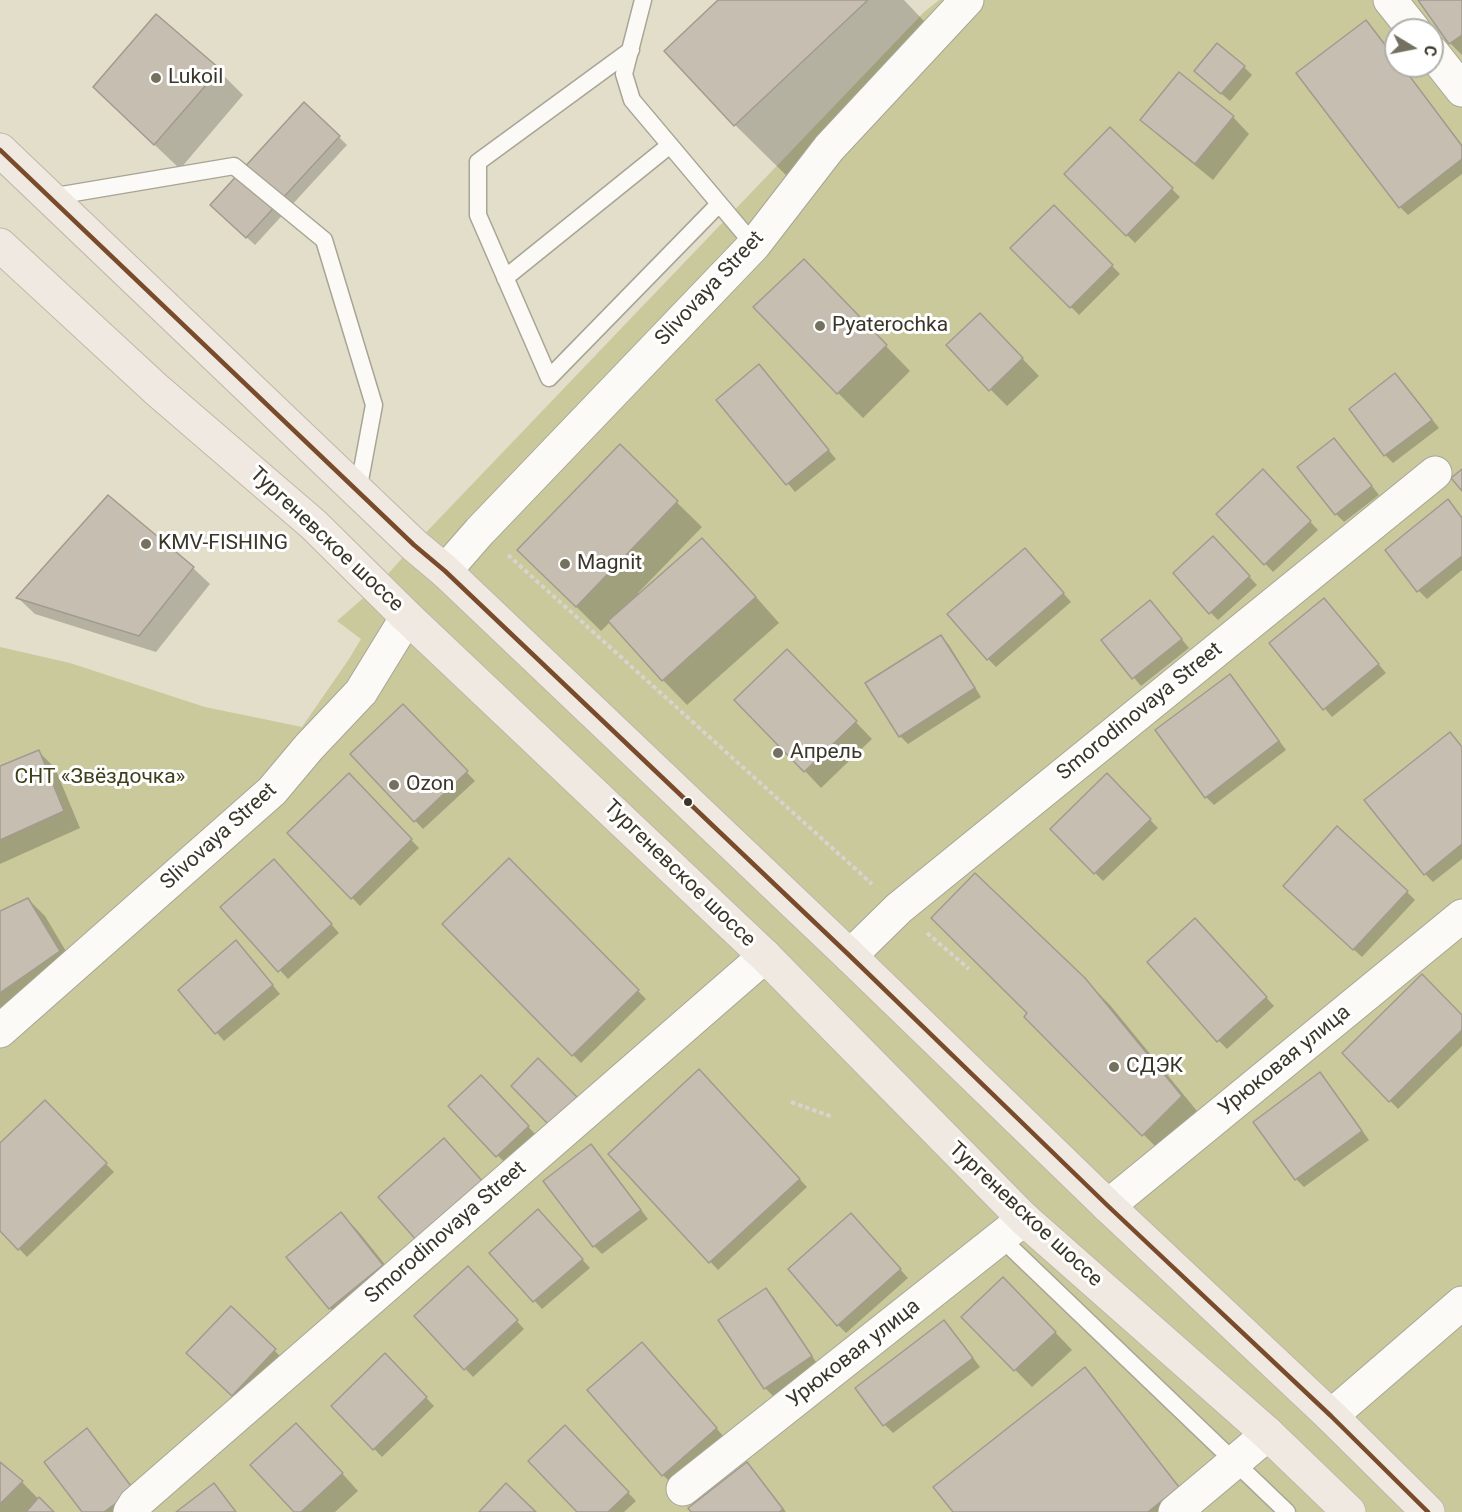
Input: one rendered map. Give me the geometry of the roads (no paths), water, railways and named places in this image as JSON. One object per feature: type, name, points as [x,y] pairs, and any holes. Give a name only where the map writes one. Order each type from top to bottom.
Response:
[{"type":"highway","points":[[0,150],[414,546],[445,571],[850,957],[1428,1512]]},
{"type":"highway","name":"Тургеневское шоссе","points":[[0,245],[157,390],[314,525],[765,956],[1013,1229],[1268,1434],[1349,1512]]},
{"type":"street","name":"Slivovaya Street","points":[[445,571],[480,531],[754,245],[829,148],[967,0]]},
{"type":"street","points":[[1390,0],[1404,18]]},
{"type":"street","points":[[1444,67],[1462,90]]},
{"type":"street","name":"Smorodinovaya Street","points":[[850,957],[899,908],[1435,472]]},
{"type":"street","name":"Slivovaya Street","points":[[0,1031],[272,791],[309,747],[361,692],[407,616]]},
{"type":"street","name":"Урюковая улица","points":[[1108,1206],[1462,916]]},
{"type":"street","name":"Smorodinovaya Street","points":[[130,1512],[135,1504],[765,956]]},
{"type":"street","name":"Урюковая улица","points":[[683,1489],[1013,1229]]},
{"type":"street","points":[[1330,1416],[1462,1303]]},
{"type":"street","points":[[1174,1512],[1268,1434]]},
{"type":"lane","points":[[643,0],[624,74],[632,100],[754,245]]},
{"type":"lane","points":[[631,50],[478,162],[478,215],[549,378],[719,204]]},
{"type":"lane","points":[[505,278],[670,145]]},
{"type":"lane","points":[[49,197],[234,166],[324,240],[374,405],[358,491]]},
{"type":"lane","points":[[1013,1229],[1235,1462],[1287,1512]]},
{"type":"place","name":"Lukoil","points":[[156,78]]},
{"type":"place","name":"Pyaterochka","points":[[820,326]]},
{"type":"place","name":"KMV-FISHING","points":[[146,544]]},
{"type":"place","name":"Magnit","points":[[565,564]]},
{"type":"place","name":"Апрель","points":[[778,753]]},
{"type":"place","name":"Ozon","points":[[394,785]]},
{"type":"place","name":"СДЭК","points":[[1114,1067]]},
{"type":"park label","name":"СНТ «Звёздочка»","points":[[100,778]]}]
